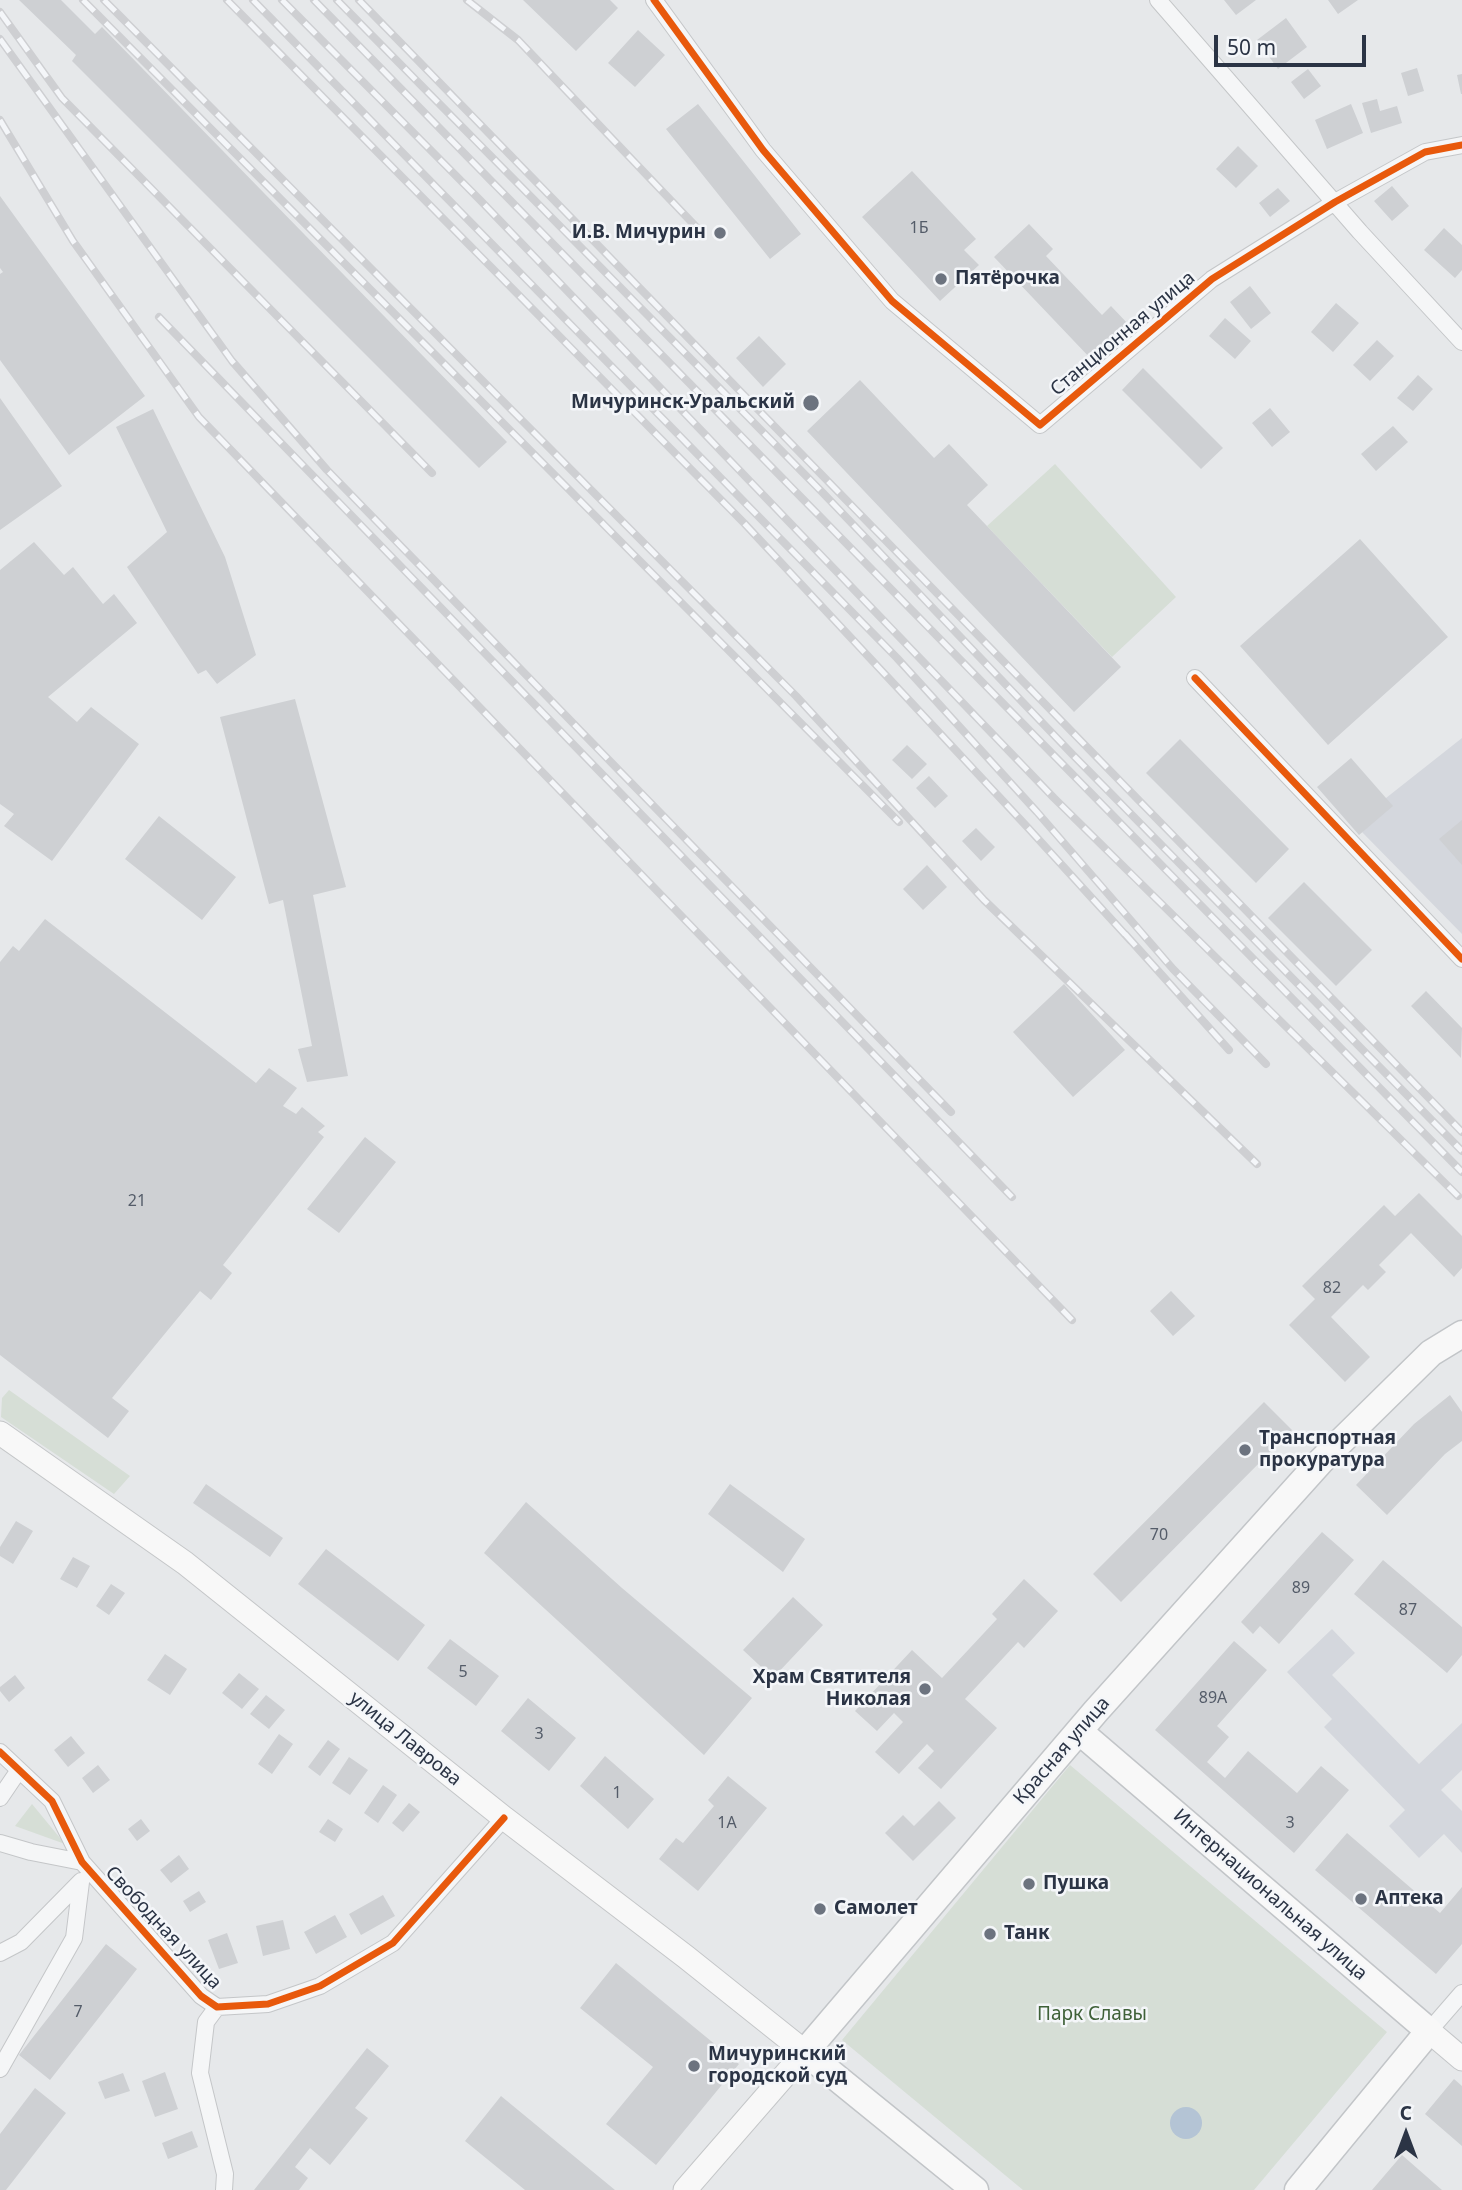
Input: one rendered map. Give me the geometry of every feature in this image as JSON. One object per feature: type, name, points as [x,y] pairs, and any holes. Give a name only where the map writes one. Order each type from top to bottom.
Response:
[{"type":"main road","name":"Красная улица","points":[[685,2190],[1079,1731],[1320,1462],[1431,1353],[1462,1334]]},
{"type":"main road","name":"улица Лаврова","points":[[0,1433],[185,1563],[504,1818],[686,1956],[805,2052]]},
{"type":"main road","name":"Интернациональная улица","points":[[1079,1731],[1462,2059]]},
{"type":"main road","points":[[1298,2190],[1429,2031]]},
{"type":"main road","points":[[805,2052],[975,2190]]},
{"type":"street","name":"Станционная улица","points":[[653,0],[763,150],[892,301],[1040,425],[1212,279],[1335,202],[1425,152],[1462,145]]},
{"type":"street","points":[[1158,0],[1360,232],[1462,342]]},
{"type":"street","points":[[1195,678],[1462,959]]},
{"type":"street","name":"Свободная улица","points":[[0,1752],[52,1801],[83,1871],[201,1996],[217,2007],[268,2004],[320,1986],[393,1943],[504,1818]]},
{"type":"street","points":[[0,1798],[19,1770]]},
{"type":"street","points":[[0,1843],[83,1871]]},
{"type":"street","points":[[0,1953],[21,1942],[83,1871]]},
{"type":"street","points":[[0,2069],[74,1938],[83,1871]]},
{"type":"street","points":[[1429,2031],[1462,1993]]},
{"type":"street","name":"Свободная улица","points":[[217,2007],[206,2022],[200,2073],[225,2174],[224,2190]]},
{"type":"shaded area","points":[[1462,738],[1462,934],[1362,832],[1386,798]]},
{"type":"shaded area","points":[[1332,1629],[1355,1653],[1332,1675],[1419,1764],[1462,1723],[1462,1770],[1441,1790],[1462,1811],[1462,1853],[1444,1834],[1419,1858],[1389,1826],[1405,1810],[1324,1727],[1332,1719],[1287,1672]]},
{"type":"green space","points":[[1055,464],[1176,597],[1112,657],[987,526]]},
{"type":"green space","points":[[9,1390],[130,1476],[114,1494],[1,1417],[2,1398]]},
{"type":"green space","name":"Парк Славы","points":[[1070,1765],[1387,2032],[1254,2190],[1023,2190],[842,2040]]},
{"type":"green space","points":[[32,1804],[65,1844],[15,1826]]},
{"type":"water","points":[[1186,2107],[1198,2111],[1202,2123],[1198,2135],[1186,2139],[1174,2135],[1170,2123],[1174,2111]]},
{"type":"building","points":[[19,0],[61,0],[95,34],[102,27],[507,442],[479,468],[72,61],[76,55]]},
{"type":"building","points":[[523,0],[610,0],[618,8],[576,51]]},
{"type":"building","points":[[1224,0],[1256,0],[1236,15]]},
{"type":"building","points":[[1328,0],[1358,0],[1338,14]]},
{"type":"building","points":[[1286,18],[1307,47],[1278,69],[1257,40]]},
{"type":"building","points":[[638,30],[665,55],[635,87],[608,63]]},
{"type":"building","points":[[1417,68],[1424,91],[1408,96],[1401,73]]},
{"type":"building","points":[[1308,69],[1321,86],[1304,99],[1291,82]]},
{"type":"building","points":[[1462,74],[1462,94],[1461,94],[1457,75]]},
{"type":"building","points":[[1377,99],[1380,111],[1397,106],[1402,123],[1371,133],[1362,103]]},
{"type":"building","points":[[698,104],[801,234],[770,259],[666,129]]},
{"type":"building","points":[[1351,104],[1363,133],[1327,149],[1315,120]]},
{"type":"building","points":[[1238,146],[1258,166],[1236,188],[1216,169]]},
{"type":"building","points":[[912,171],[976,239],[964,250],[979,265],[940,301],[862,217]]},
{"type":"building","points":[[1392,186],[1409,206],[1392,221],[1374,201]]},
{"type":"building","points":[[1278,188],[1290,201],[1270,217],[1259,203]]},
{"type":"building","points":[[0,196],[145,396],[69,455],[0,360],[0,274],[3,272],[0,268]]},
{"type":"building","points":[[1029,224],[1053,249],[1046,256],[1102,315],[1111,306],[1129,325],[1092,360],[994,257]]},
{"type":"building","points":[[1444,228],[1462,245],[1462,270],[1455,278],[1424,250]]},
{"type":"building","points":[[1250,286],[1271,313],[1251,329],[1230,302]]},
{"type":"building","points":[[1336,303],[1359,323],[1333,352],[1311,332]]},
{"type":"building","points":[[1225,318],[1251,341],[1235,359],[1209,336]]},
{"type":"building","points":[[759,336],[786,364],[763,387],[736,358]]},
{"type":"building","points":[[1377,340],[1394,356],[1370,381],[1353,365]]},
{"type":"building","points":[[1143,368],[1223,448],[1201,469],[1122,390]]},
{"type":"building","points":[[1418,375],[1433,389],[1413,411],[1397,398]]},
{"type":"building","name":"Мичуринск-Уральский","points":[[860,380],[934,458],[949,444],[988,485],[967,505],[1121,667],[1074,712],[807,431]]},
{"type":"building","points":[[0,398],[62,486],[0,530]]},
{"type":"building","points":[[1270,408],[1290,432],[1272,447],[1252,423]]},
{"type":"building","points":[[153,409],[225,557],[256,655],[217,684],[206,670],[198,674],[127,567],[167,532],[116,427]]},
{"type":"building","points":[[1393,426],[1408,442],[1376,471],[1361,454]]},
{"type":"building","points":[[1360,539],[1448,637],[1328,745],[1240,646]]},
{"type":"building","points":[[34,542],[64,575],[73,567],[103,604],[114,594],[137,623],[48,697],[77,722],[91,707],[139,744],[52,861],[4,826],[14,814],[0,804],[0,570]]},
{"type":"building","points":[[295,699],[346,887],[313,895],[348,1076],[307,1082],[298,1049],[312,1046],[283,900],[269,904],[220,717]]},
{"type":"building","points":[[1180,739],[1289,849],[1256,883],[1146,773]]},
{"type":"building","points":[[907,745],[927,764],[912,779],[892,760]]},
{"type":"building","points":[[1351,758],[1393,806],[1359,835],[1317,787]]},
{"type":"building","points":[[929,776],[948,796],[935,808],[916,788]]},
{"type":"building","points":[[159,816],[236,877],[202,920],[125,859]]},
{"type":"building","points":[[1462,820],[1462,865],[1439,839]]},
{"type":"building","points":[[976,828],[995,847],[981,861],[962,841]]},
{"type":"building","points":[[927,865],[947,887],[923,910],[903,889]]},
{"type":"building","points":[[1304,882],[1372,950],[1336,986],[1268,918]]},
{"type":"building","points":[[45,919],[256,1083],[269,1068],[297,1088],[283,1106],[296,1114],[302,1107],[325,1126],[318,1132],[324,1137],[223,1265],[232,1273],[211,1300],[200,1291],[112,1398],[129,1411],[108,1438],[0,1355],[0,962],[13,946],[19,951]]},
{"type":"building","points":[[1064,984],[1125,1050],[1073,1097],[1013,1032]]},
{"type":"building","points":[[1426,991],[1462,1028],[1461,1058],[1411,1006]]},
{"type":"building","points":[[365,1137],[396,1162],[339,1233],[307,1209]]},
{"type":"building","points":[[1419,1193],[1462,1236],[1462,1268],[1454,1277],[1411,1233],[1379,1265],[1386,1272],[1368,1290],[1363,1285],[1331,1317],[1370,1357],[1345,1382],[1289,1325],[1315,1299],[1302,1286],[1384,1205],[1395,1216]]},
{"type":"building","points":[[1171,1291],[1195,1316],[1173,1336],[1150,1311]]},
{"type":"building","points":[[1450,1395],[1462,1412],[1462,1441],[1445,1454],[1387,1515],[1356,1485],[1414,1424]]},
{"type":"building","points":[[1264,1402],[1292,1430],[1121,1602],[1093,1574]]},
{"type":"building","points":[[206,1484],[283,1538],[270,1557],[193,1503]]},
{"type":"building","points":[[730,1484],[805,1539],[783,1572],[708,1514]]},
{"type":"building","points":[[526,1502],[752,1698],[704,1755],[484,1553]]},
{"type":"building","points":[[16,1521],[33,1531],[13,1564],[0,1556],[0,1547]]},
{"type":"building","points":[[1322,1532],[1354,1560],[1279,1644],[1260,1626],[1253,1634],[1241,1622]]},
{"type":"building","points":[[326,1549],[425,1625],[398,1661],[298,1584]]},
{"type":"building","points":[[73,1557],[90,1566],[77,1588],[60,1579]]},
{"type":"building","points":[[1383,1560],[1462,1627],[1462,1655],[1447,1673],[1354,1594]]},
{"type":"building","name":"Храм Святителя Николая","points":[[1024,1579],[1058,1611],[1024,1648],[1018,1642],[965,1699],[997,1728],[941,1789],[918,1768],[934,1751],[927,1744],[899,1774],[875,1752],[903,1722],[894,1713],[877,1731],[855,1711],[912,1650],[942,1678],[997,1619],[992,1614]]},
{"type":"building","points":[[111,1584],[125,1593],[109,1615],[96,1606]]},
{"type":"building","points":[[793,1597],[823,1625],[773,1678],[743,1650]]},
{"type":"building","points":[[450,1639],[499,1676],[476,1706],[427,1668]]},
{"type":"building","points":[[1234,1641],[1267,1670],[1217,1726],[1229,1737],[1207,1762],[1225,1778],[1248,1751],[1297,1793],[1321,1766],[1349,1790],[1294,1853],[1155,1730]]},
{"type":"building","points":[[165,1654],[187,1669],[170,1695],[147,1680]]},
{"type":"building","points":[[239,1673],[259,1689],[242,1709],[222,1693]]},
{"type":"building","points":[[15,1675],[25,1688],[9,1702],[0,1687]]},
{"type":"building","points":[[266,1695],[285,1710],[269,1729],[250,1714]]},
{"type":"building","points":[[528,1698],[576,1738],[549,1771],[501,1731]]},
{"type":"building","points":[[279,1734],[293,1744],[272,1774],[258,1764]]},
{"type":"building","points":[[71,1736],[85,1753],[68,1767],[54,1750]]},
{"type":"building","points":[[328,1740],[340,1749],[320,1776],[308,1767]]},
{"type":"building","points":[[605,1756],[654,1799],[628,1829],[580,1786]]},
{"type":"building","points":[[349,1757],[368,1770],[350,1795],[332,1783]]},
{"type":"building","points":[[98,1765],[110,1780],[93,1793],[82,1778]]},
{"type":"building","points":[[728,1776],[767,1808],[698,1891],[659,1859],[676,1838],[683,1843],[714,1806],[708,1800]]},
{"type":"building","points":[[383,1785],[397,1795],[378,1823],[364,1813]]},
{"type":"building","points":[[939,1801],[956,1818],[913,1861],[885,1833],[903,1815],[914,1826]]},
{"type":"building","points":[[409,1803],[420,1812],[403,1832],[392,1823]]},
{"type":"building","points":[[141,1819],[150,1831],[137,1841],[128,1829]]},
{"type":"building","points":[[328,1819],[343,1829],[335,1842],[319,1832]]},
{"type":"building","points":[[1347,1833],[1440,1913],[1462,1887],[1462,1944],[1436,1974],[1315,1870]]},
{"type":"building","points":[[179,1855],[189,1869],[171,1883],[160,1870]]},
{"type":"building","points":[[199,1891],[206,1902],[190,1912],[183,1901]]},
{"type":"building","points":[[383,1895],[395,1916],[361,1935],[349,1914]]},
{"type":"building","points":[[335,1915],[347,1937],[316,1954],[304,1932]]},
{"type":"building","points":[[283,1920],[290,1949],[263,1956],[256,1926]]},
{"type":"building","points":[[227,1933],[238,1963],[219,1969],[208,1940]]},
{"type":"building","points":[[106,1944],[137,1969],[50,2080],[19,2055]]},
{"type":"building","name":"Мичуринский городской суд","points":[[616,1963],[739,2064],[656,2165],[606,2124],[653,2067],[580,2008]]},
{"type":"building","points":[[367,2048],[389,2066],[355,2108],[368,2118],[330,2165],[310,2148],[295,2167],[308,2178],[299,2190],[254,2190]]},
{"type":"building","points":[[165,2072],[178,2109],[155,2117],[142,2081]]},
{"type":"building","points":[[123,2073],[130,2091],[105,2099],[98,2082]]},
{"type":"building","points":[[1454,2079],[1462,2086],[1462,2146],[1425,2114]]},
{"type":"building","points":[[35,2088],[66,2113],[6,2190],[0,2190],[0,2134]]},
{"type":"building","points":[[501,2096],[615,2190],[525,2190],[465,2141]]},
{"type":"building","points":[[192,2131],[198,2147],[168,2159],[162,2143]]},
{"type":"building","points":[[1402,2155],[1442,2190],[1372,2190]]},
{"type":"railway","points":[[83,0],[899,822]]},
{"type":"railway","points":[[104,0],[796,696],[984,900],[1257,1164]]},
{"type":"railway","points":[[227,0],[744,523],[1131,941]]},
{"type":"railway","points":[[253,0],[897,658],[1037,812],[1173,969],[1266,1064]]},
{"type":"railway","points":[[282,0],[480,200],[1054,798],[1458,1196]]},
{"type":"railway","points":[[314,0],[1462,1172]]},
{"type":"railway","points":[[337,0],[823,493],[1073,755],[1462,1151]]},
{"type":"railway","points":[[359,0],[1462,1132]]},
{"type":"railway","points":[[467,0],[518,40],[702,233]]},
{"type":"railway","points":[[0,12],[62,98],[432,473]]},
{"type":"railway","points":[[0,39],[232,361],[327,470],[951,1112]]},
{"type":"railway","points":[[0,120],[73,241],[199,417],[1072,1320]]},
{"type":"railway","points":[[159,317],[1012,1197]]},
{"type":"railway","points":[[1125,934],[1229,1050]]},
{"type":"cycle path","points":[[654,0],[763,150],[892,301],[1040,425],[1212,279],[1335,202],[1425,152],[1462,145]]},
{"type":"cycle path","points":[[1195,678],[1462,959]]},
{"type":"cycle path","points":[[0,1752],[52,1801],[82,1862],[201,1996],[217,2007],[268,2004],[320,1986],[393,1943],[504,1818]]},
{"type":"place","name":"И.В. Мичурин","points":[[720,233]]},
{"type":"place","name":"Пятёрочка","points":[[941,279]]},
{"type":"place","name":"Мичуринск-Уральский","points":[[811,403]]},
{"type":"place","name":"Транспортная прокуратура","points":[[1245,1450]]},
{"type":"place","name":"Храм Святителя Николая","points":[[925,1689]]},
{"type":"place","name":"Пушка","points":[[1029,1884]]},
{"type":"place","name":"Аптека","points":[[1361,1899]]},
{"type":"place","name":"Самолет","points":[[820,1909]]},
{"type":"place","name":"Танк","points":[[990,1934]]},
{"type":"place","name":"Мичуринский городской суд","points":[[694,2066]]}]
